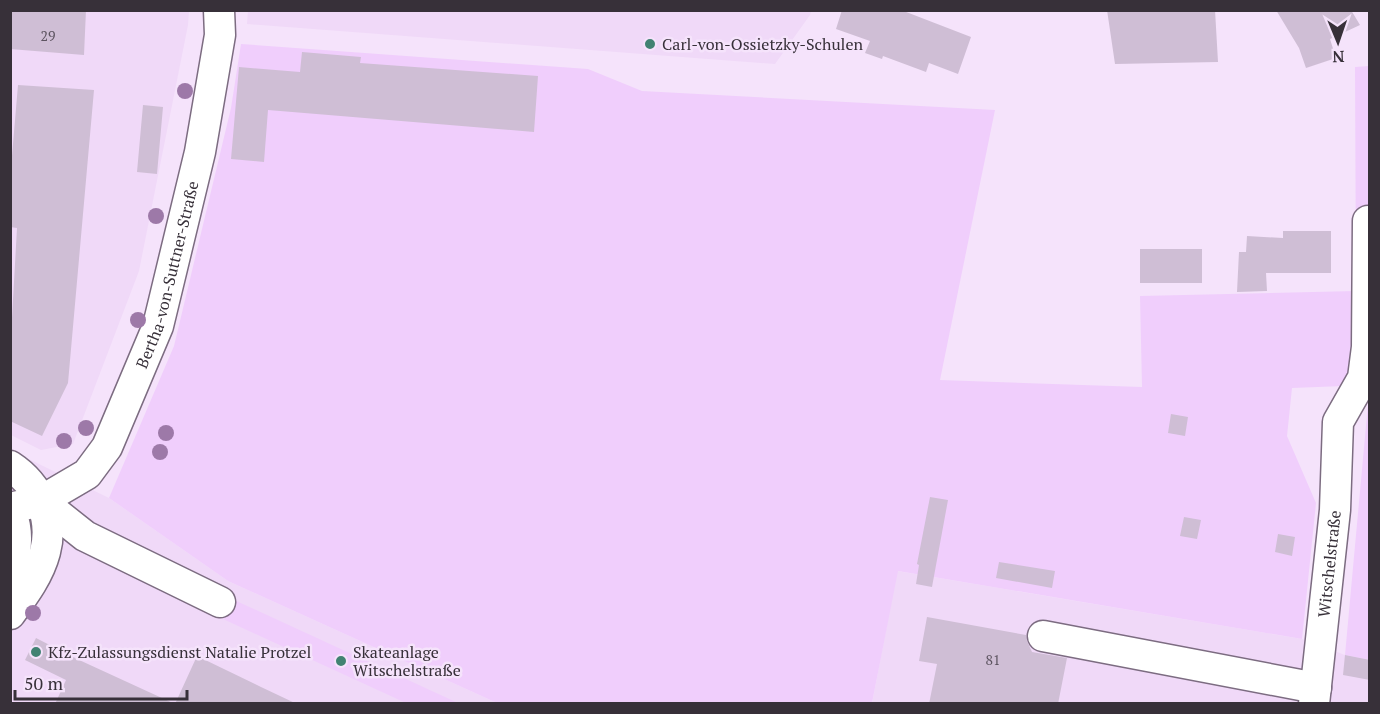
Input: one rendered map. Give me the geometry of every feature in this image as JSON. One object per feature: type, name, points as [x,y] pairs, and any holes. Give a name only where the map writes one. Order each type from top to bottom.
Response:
[{"type":"street","name":"Bertha-von-Suttner-Straße","points":[[10,573],[17,540],[14,518],[10,509],[41,501],[87,474],[107,447],[158,326],[200,152],[220,35],[219,10]]},
{"type":"street","name":"Witschelstraße","points":[[1315,696],[1335,510],[1338,422],[1362,378],[1367,347],[1368,220]]},
{"type":"street","points":[[10,466],[25,476],[35,488],[46,520],[45,552],[27,591],[10,614]]},
{"type":"street","points":[[41,501],[85,536],[220,602]]},
{"type":"street","points":[[1043,636],[1315,696]]},
{"type":"shaded area","name":"Carl-von-Ossietzky-Schulen","points":[[248,10],[811,11],[775,64],[247,24]]},
{"type":"shaded area","points":[[10,11],[189,11],[139,271],[73,444],[41,450],[11,435]]},
{"type":"shaded area","points":[[241,44],[588,69],[642,91],[995,110],[940,380],[1142,387],[1140,296],[1356,291],[1355,67],[1369,66],[1369,385],[1292,388],[1287,436],[1316,503],[1302,639],[898,571],[872,703],[497,703],[228,581],[109,498],[174,346],[231,108]]},
{"type":"shaded area","points":[[1369,393],[1369,660],[1345,655]]},
{"type":"shaded area","points":[[10,450],[109,498],[228,581],[497,703],[11,703]]},
{"type":"shaded area","points":[[897,571],[1302,639],[1345,655],[1369,660],[1369,703],[872,704]]},
{"type":"shaded area","name":"Skateanlage Witschelstraße","points":[[232,599],[458,703],[406,703],[223,619]]},
{"type":"building","points":[[10,10],[86,10],[84,55],[10,49]]},
{"type":"building","points":[[842,10],[901,10],[971,37],[958,74],[929,63],[926,72],[883,56],[882,59],[865,53],[870,41],[836,29]]},
{"type":"building","points":[[1107,10],[1215,10],[1218,62],[1115,64]]},
{"type":"building","points":[[1276,10],[1351,10],[1360,25],[1330,39],[1336,58],[1306,68],[1299,48]]},
{"type":"building","points":[[302,52],[361,57],[360,63],[538,76],[534,132],[268,110],[264,162],[231,159],[239,67],[300,72]]},
{"type":"building","points":[[18,85],[94,90],[68,383],[42,436],[10,421],[10,318],[12,318],[17,228],[10,227],[10,179]]},
{"type":"building","points":[[143,105],[163,107],[157,174],[137,172]]},
{"type":"building","points":[[1283,231],[1331,231],[1331,273],[1266,273],[1267,291],[1237,292],[1239,252],[1246,252],[1247,236],[1283,238]]},
{"type":"building","points":[[1140,249],[1202,249],[1202,283],[1140,283]]},
{"type":"building","points":[[1171,414],[1188,417],[1185,436],[1168,433]]},
{"type":"building","points":[[930,497],[948,500],[932,587],[916,584],[919,565],[917,564]]},
{"type":"building","points":[[1184,517],[1201,520],[1197,539],[1180,536]]},
{"type":"building","points":[[1278,534],[1295,537],[1292,556],[1275,552]]},
{"type":"building","points":[[999,562],[1055,571],[1052,588],[996,578]]},
{"type":"building","points":[[927,617],[1026,635],[1032,652],[1067,658],[1058,704],[929,704],[937,664],[919,661]]},
{"type":"building","points":[[36,638],[175,704],[55,704],[66,680],[25,660]]},
{"type":"building","points":[[1345,655],[1370,660],[1370,680],[1343,675]]},
{"type":"building","points":[[197,656],[261,687],[297,704],[175,704]]},
{"type":"place","name":"Carl-von-Ossietzky-Schulen","points":[[650,44]]},
{"type":"place","name":"Kfz-Zulassungsdienst Natalie Protzel","points":[[36,652]]},
{"type":"place","name":"Skateanlage Witschelstraße","points":[[341,661]]}]
